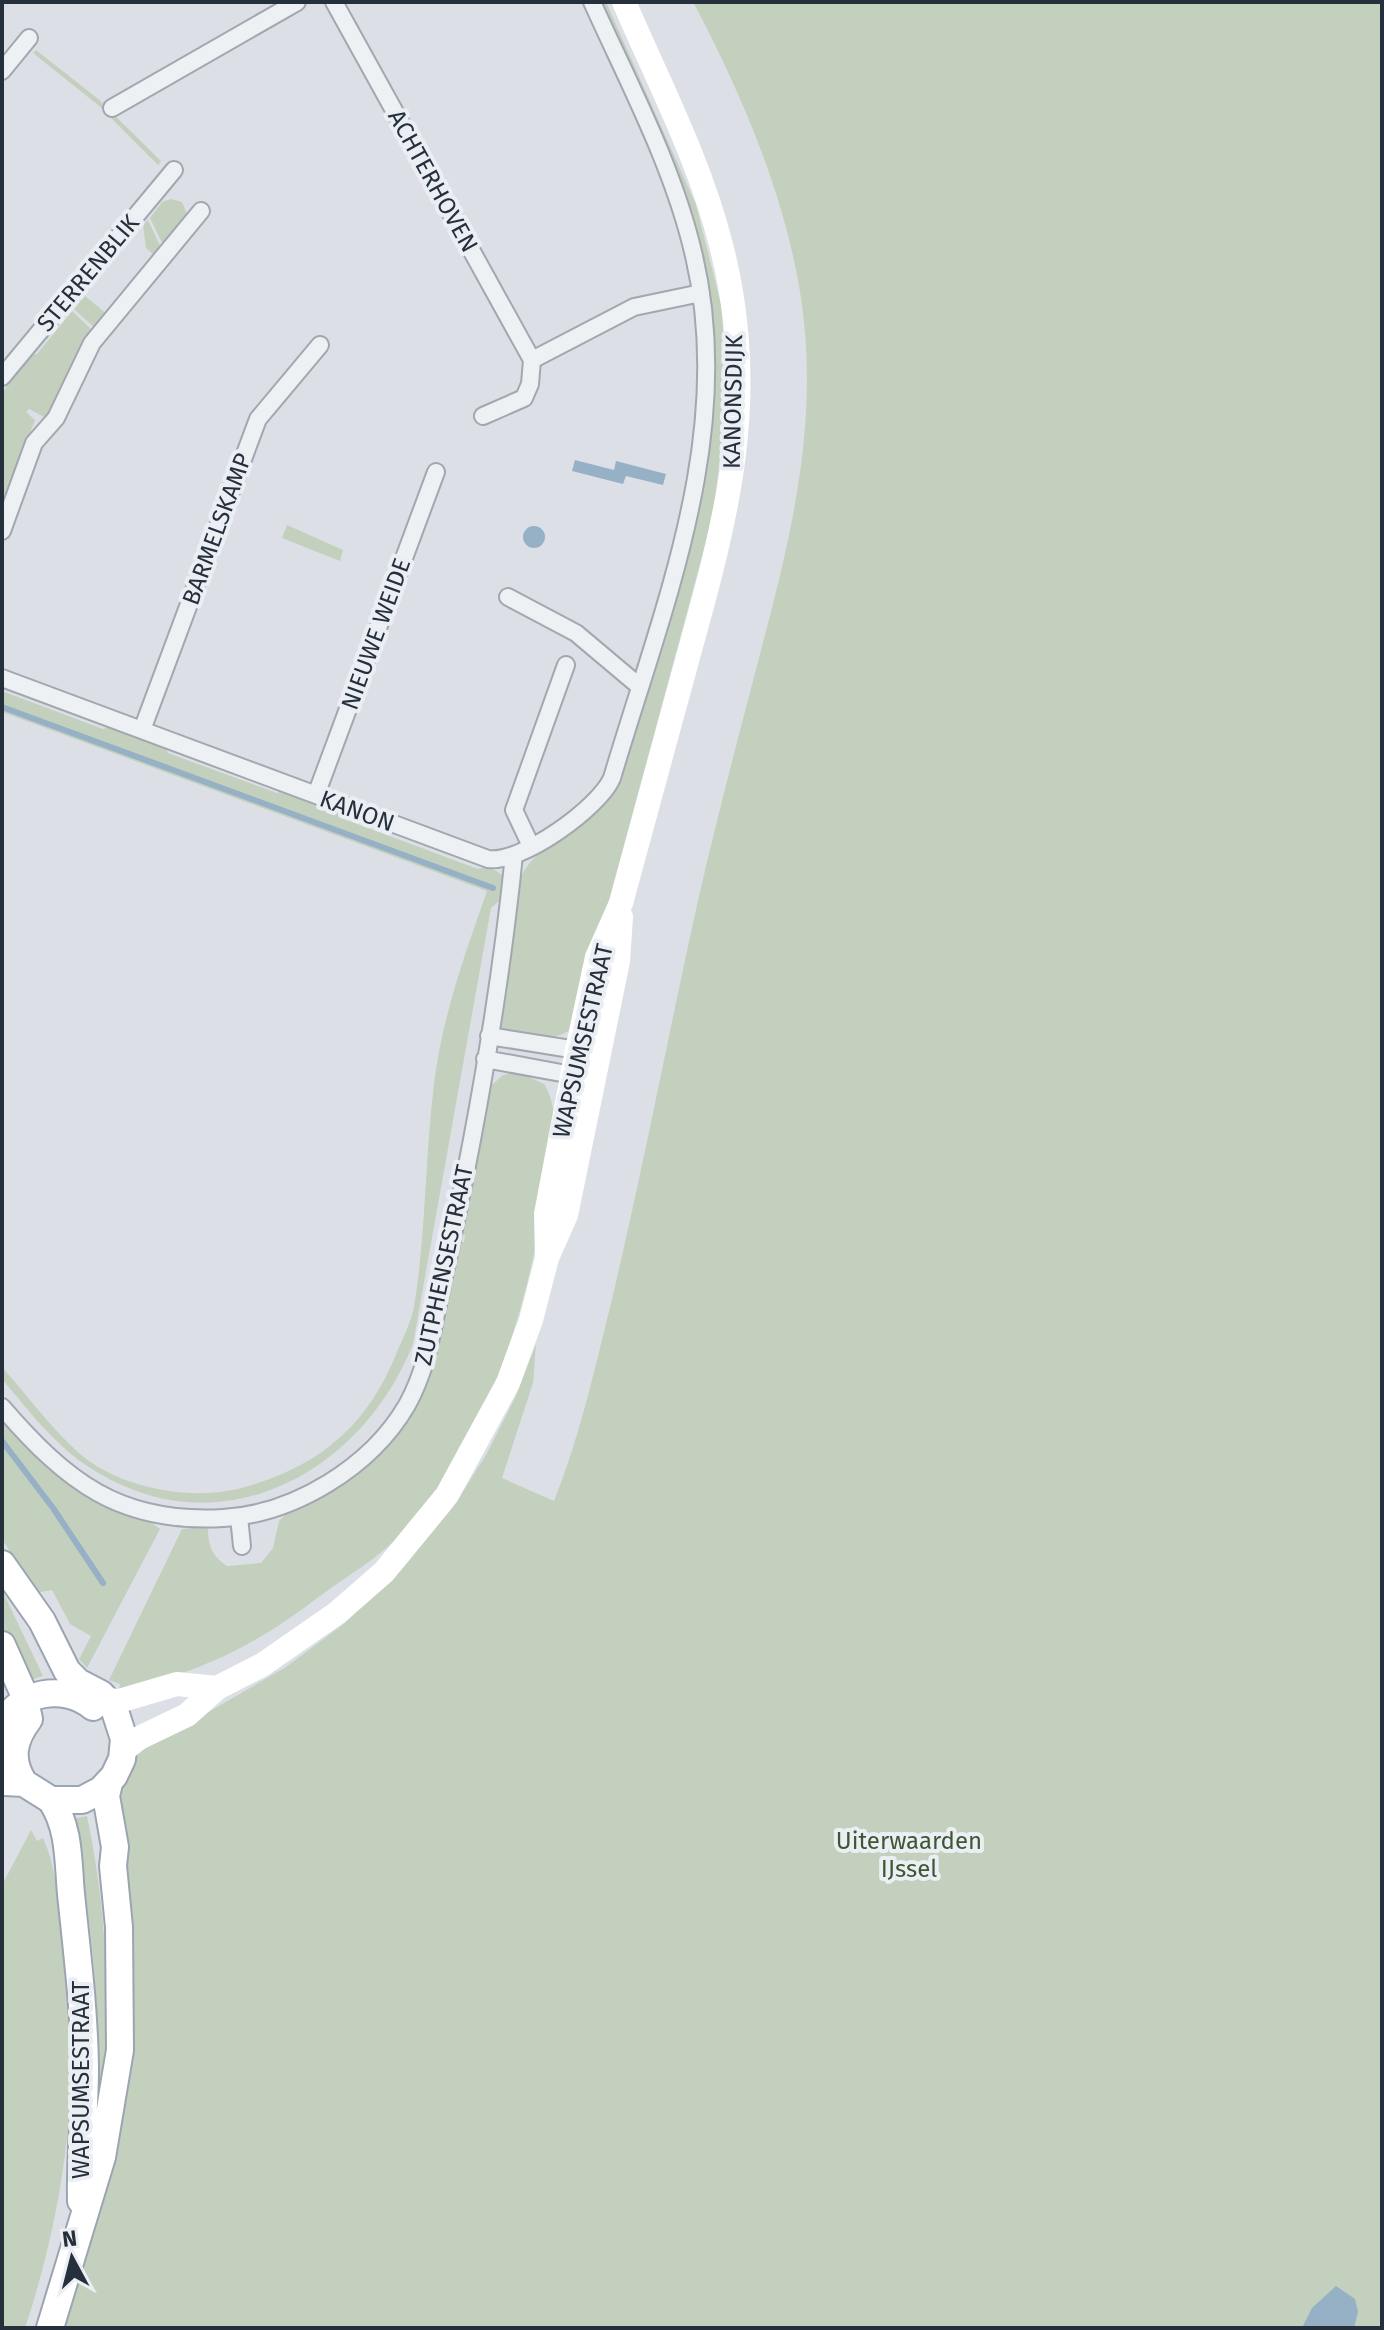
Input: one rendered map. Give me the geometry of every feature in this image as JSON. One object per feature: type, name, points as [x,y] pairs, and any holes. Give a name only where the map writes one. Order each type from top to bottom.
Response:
[{"type":"main road","points":[[9,1575],[42,1621],[73,1688],[110,1712],[124,1750],[100,1790],[72,1802],[42,1805]]},
{"type":"main road","points":[[2,1645],[13,1712]]},
{"type":"main road","points":[[2,1676],[13,1712],[29,1719],[18,1736],[8,1780]]},
{"type":"main road","points":[[13,1712],[51,1693],[73,1688]]},
{"type":"main road","points":[[100,1790],[91,1777],[107,1751],[110,1712]]},
{"type":"main road","name":"WAPSUMSESTRAAT","points":[[8,1780],[17,1798],[42,1805],[60,1870],[71,1891],[82,1981],[82,2221]]},
{"type":"main road","name":"WAPSUMSESTRAAT","points":[[50,2328],[102,2157],[120,2050],[119,1927],[113,1866],[115,1847],[107,1806],[100,1790]]},
{"type":"street","points":[[112,108],[297,2]]},
{"type":"street","name":"ACHTERHOVEN","points":[[334,2],[532,360]]},
{"type":"street","name":"KANONSDIJK","points":[[531,846],[560,830],[608,788],[699,473],[707,405],[701,293],[678,201],[592,2]]},
{"type":"street","name":"KANONSDIJK","points":[[621,903],[720,542],[734,472],[739,362],[721,244],[699,178],[624,2]]},
{"type":"street","points":[[2,71],[29,38]]},
{"type":"street","name":"STERRENBLIK","points":[[2,377],[174,170]]},
{"type":"street","points":[[2,531],[34,443],[56,418],[92,343],[201,211]]},
{"type":"street","points":[[483,416],[524,398],[530,384],[532,360],[634,307],[701,293]]},
{"type":"street","name":"BARMELSKAMP","points":[[142,730],[258,419],[320,345]]},
{"type":"street","name":"NIEUWE WEIDE","points":[[316,795],[436,472]]},
{"type":"street","points":[[508,597],[576,633],[639,686]]},
{"type":"street","points":[[531,846],[517,823],[514,806],[566,665]]},
{"type":"street","name":"KANON","points":[[2,678],[488,859],[514,855],[531,846]]},
{"type":"street","name":"ZUTPHENSESTRAAT","points":[[2,1407],[43,1453],[84,1487],[125,1505],[180,1518],[239,1517],[294,1501],[331,1481],[360,1459],[406,1407],[432,1337],[489,1036],[514,855]]},
{"type":"street","name":"WAPSUMSESTRAAT","points":[[547,1258],[546,1214],[577,1050],[597,957],[621,903]]},
{"type":"street","name":"WAPSUMSESTRAAT","points":[[124,1750],[139,1738],[187,1715],[217,1688],[262,1665],[337,1613],[384,1572],[447,1495],[508,1383],[531,1320],[547,1258],[566,1215],[618,961],[621,903]]},
{"type":"street","points":[[489,1036],[577,1050],[598,1067]]},
{"type":"street","points":[[485,1059],[572,1075],[598,1067]]},
{"type":"street","points":[[239,1517],[242,1546]]},
{"type":"street","points":[[110,1712],[119,1701],[177,1684],[217,1688]]},
{"type":"green space","points":[[600,2],[606,2],[696,205],[722,308],[726,406],[713,516],[575,1026],[558,1036],[539,1037],[500,1030],[497,1024],[521,877],[539,854],[595,810],[617,784],[700,499],[710,444],[714,367],[710,305],[701,254]]},
{"type":"green space","name":"Uiterwaarden IJssel","points":[[693,2],[1382,2],[1382,2328],[61,2328],[133,2038],[130,1908],[116,1795],[136,1754],[286,1667],[345,1623],[402,1569],[453,1507],[486,1455],[515,1398],[536,1344],[533,1383],[502,1478],[554,1501],[586,1402],[624,1249],[699,896],[788,540],[805,425],[806,347],[794,258],[768,169],[733,83]]},
{"type":"green space","points":[[36,50],[97,98],[161,161],[158,165],[98,105],[33,53]]},
{"type":"green space","points":[[171,199],[182,202],[187,214],[164,247],[150,218],[162,202]]},
{"type":"green space","points":[[148,220],[162,250],[156,257],[146,248],[143,225]]},
{"type":"green space","points":[[85,296],[108,315],[96,329],[74,309]]},
{"type":"green space","points":[[72,311],[94,332],[51,415],[46,418],[29,409],[26,412],[35,420],[2,507],[2,393],[29,355],[37,354]]},
{"type":"green space","points":[[287,525],[343,550],[340,561],[282,538]]},
{"type":"green space","points":[[2,691],[103,729],[112,726],[165,746],[168,753],[277,793],[284,790],[340,811],[344,819],[478,869],[488,866],[504,876],[504,897],[491,908],[413,1344],[390,1390],[359,1429],[323,1462],[281,1486],[236,1499],[189,1502],[140,1492],[92,1469],[66,1450],[2,1379],[2,1367],[79,1453],[115,1476],[158,1489],[203,1493],[245,1487],[296,1467],[338,1439],[372,1401],[413,1313],[438,1059],[455,986],[487,891],[2,712]]},
{"type":"green space","points":[[518,1072],[544,1084],[554,1113],[553,1148],[533,1258],[510,1343],[476,1424],[455,1463],[430,1499],[393,1542],[273,1629],[200,1666],[119,1689],[120,1684],[109,1680],[182,1529],[208,1526],[212,1549],[227,1566],[261,1563],[273,1548],[279,1521],[292,1508],[339,1483],[433,1361],[458,1242],[464,1242],[465,1235],[460,1234],[484,1092],[503,1075]]},
{"type":"green space","points":[[2,1417],[52,1469],[87,1492],[153,1520],[153,1524],[160,1529],[87,1668],[79,1659],[91,1636],[70,1624],[52,1590],[36,1593],[2,1539]]},
{"type":"green space","points":[[2,1590],[43,1676],[27,1681],[2,1631]]},
{"type":"green space","points":[[87,1816],[99,1887],[106,1958],[107,2029],[103,2101],[96,2110],[98,2037],[94,1964],[72,1819]]},
{"type":"green space","points":[[31,1830],[37,1841],[43,1838],[55,1879],[68,1973],[71,2076],[62,2177],[40,2278],[25,2328],[2,2328],[2,1885]]},
{"type":"water","points":[[575,460],[614,470],[616,461],[666,474],[663,485],[626,476],[623,484],[572,471]]},
{"type":"water","points":[[534,526],[542,529],[545,537],[542,545],[534,548],[526,545],[523,537],[526,529]]},
{"type":"water","points":[[1336,2286],[1355,2299],[1358,2312],[1354,2328],[1302,2328],[1312,2308]]},
{"type":"waterway","points":[[2,707],[493,888]]},
{"type":"waterway","points":[[2,1441],[53,1508],[103,1583]]}]
